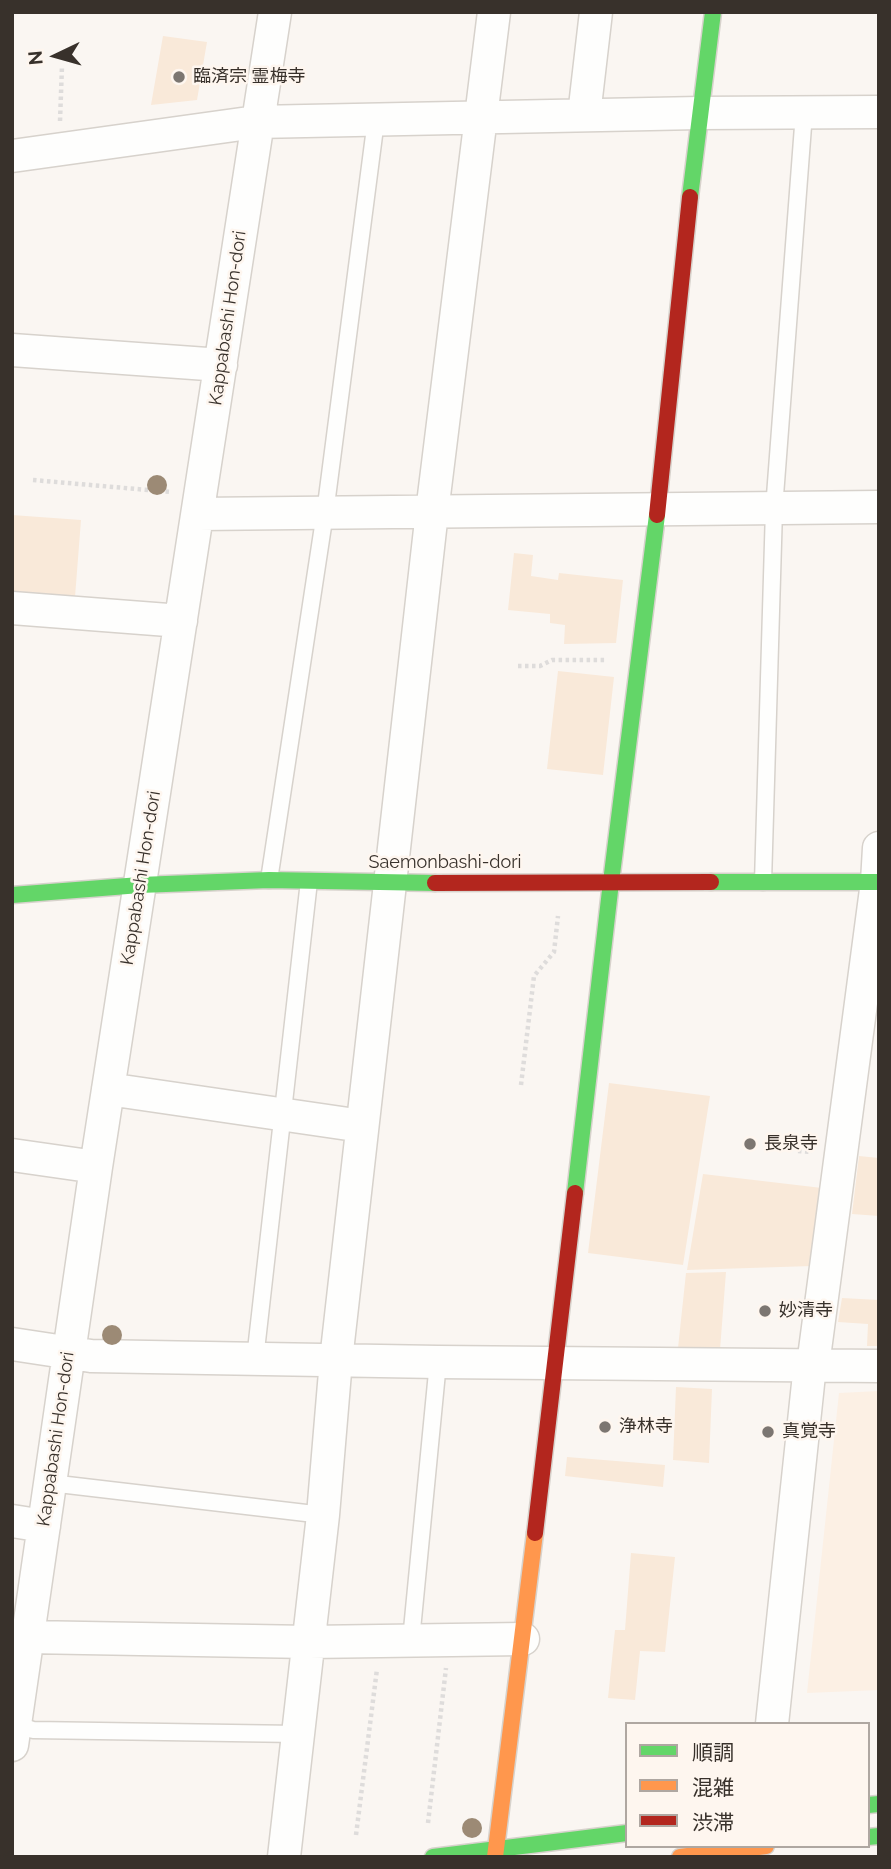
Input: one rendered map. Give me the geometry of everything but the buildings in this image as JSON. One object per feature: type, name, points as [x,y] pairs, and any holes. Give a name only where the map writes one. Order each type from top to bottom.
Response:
[{"type":"street","name":"Kappabashi Hon-dori","points":[[13,1731],[96,1167],[275,12]]},
{"type":"street","points":[[284,1857],[323,1515],[336,1360],[362,1126],[432,513],[494,12]]},
{"type":"street","points":[[584,115],[596,12]]},
{"type":"street","points":[[495,1853],[658,510],[699,113],[713,12]]},
{"type":"street","points":[[12,156],[256,122],[879,112]]},
{"type":"street","points":[[12,350],[221,365]]},
{"type":"street","points":[[198,514],[879,508]]},
{"type":"street","points":[[12,608],[181,621]]},
{"type":"street","points":[[772,1722],[811,1365],[878,882],[879,848]]},
{"type":"street","name":"Saemonbashi-dori","points":[[12,895],[140,885],[270,880],[390,883],[878,882]]},
{"type":"street","points":[[108,1089],[362,1126]]},
{"type":"street","points":[[12,1155],[96,1167]]},
{"type":"street","points":[[12,1344],[68,1354],[255,1359],[879,1366]]},
{"type":"street","points":[[12,1521],[44,1526]]},
{"type":"street","points":[[28,1637],[309,1642],[523,1639]]},
{"type":"street","points":[[433,1857],[495,1853],[625,1833]]},
{"type":"street","points":[[680,1857],[750,1848]]},
{"type":"lane","points":[[763,882],[774,509],[804,113]]},
{"type":"lane","points":[[270,880],[325,513],[376,120]]},
{"type":"lane","points":[[255,1359],[309,881]]},
{"type":"lane","points":[[411,1640],[438,1362]]},
{"type":"lane","points":[[50,1483],[323,1515]]},
{"type":"lane","points":[[13,1731],[297,1734]]},
{"type":"path","points":[[60,130],[62,66]]},
{"type":"path","points":[[33,480],[175,492]]},
{"type":"path","points":[[518,666],[540,666],[552,660],[639,659]]},
{"type":"path","points":[[521,1085],[534,976],[554,953],[558,909]]},
{"type":"path","points":[[427,1827],[449,1640]]},
{"type":"path","points":[[356,1835],[380,1641]]},
{"type":"shaded area","points":[[163,36],[207,42],[197,100],[151,105]]},
{"type":"shaded area","points":[[12,515],[81,520],[75,597],[12,593]]},
{"type":"shaded area","points":[[514,553],[533,555],[531,576],[558,580],[559,573],[623,580],[616,643],[564,644],[565,625],[550,623],[550,614],[508,610]]},
{"type":"shaded area","points":[[558,671],[614,677],[603,775],[547,769]]},
{"type":"shaded area","points":[[609,1083],[710,1096],[683,1265],[588,1253]]},
{"type":"shaded area","points":[[859,1156],[879,1158],[879,1216],[852,1214]]},
{"type":"shaded area","points":[[703,1174],[822,1188],[812,1266],[687,1270]]},
{"type":"shaded area","points":[[726,1272],[720,1350],[678,1348],[686,1273]]},
{"type":"shaded area","points":[[842,1298],[879,1300],[879,1346],[867,1346],[868,1324],[838,1322]]},
{"type":"shaded area","points":[[676,1387],[712,1389],[709,1463],[673,1460]]},
{"type":"shaded area","points":[[879,1391],[879,1690],[807,1693],[839,1393]]},
{"type":"shaded area","points":[[567,1457],[665,1465],[663,1487],[565,1476]]},
{"type":"shaded area","points":[[631,1553],[675,1557],[665,1652],[640,1651],[635,1700],[608,1698],[615,1630],[625,1630]]},
{"type":"traffic: fast","points":[[690,197],[713,12]]},
{"type":"traffic: fast","points":[[575,1193],[657,515]]},
{"type":"traffic: fast","points":[[12,895],[140,885],[269,880],[435,883]]},
{"type":"traffic: fast","points":[[711,882],[879,882]]},
{"type":"traffic: fast","points":[[870,1805],[879,1804]]},
{"type":"traffic: fast","points":[[433,1857],[625,1833]]},
{"type":"traffic: fast","points":[[870,1837],[879,1836]]},
{"type":"traffic: slow","points":[[495,1857],[535,1533]]},
{"type":"traffic: slow","points":[[680,1857],[750,1848]]},
{"type":"traffic: jam","points":[[657,515],[690,197]]},
{"type":"traffic: jam","points":[[435,883],[711,882]]},
{"type":"traffic: jam","points":[[535,1533],[575,1193]]},
{"type":"place","name":"臨済宗 霊梅寺","points":[[179,77]]},
{"type":"place","name":"長泉寺","points":[[750,1144]]},
{"type":"place","name":"妙清寺","points":[[765,1311]]},
{"type":"place","name":"浄林寺","points":[[605,1427]]},
{"type":"place","name":"真覚寺","points":[[768,1432]]}]
